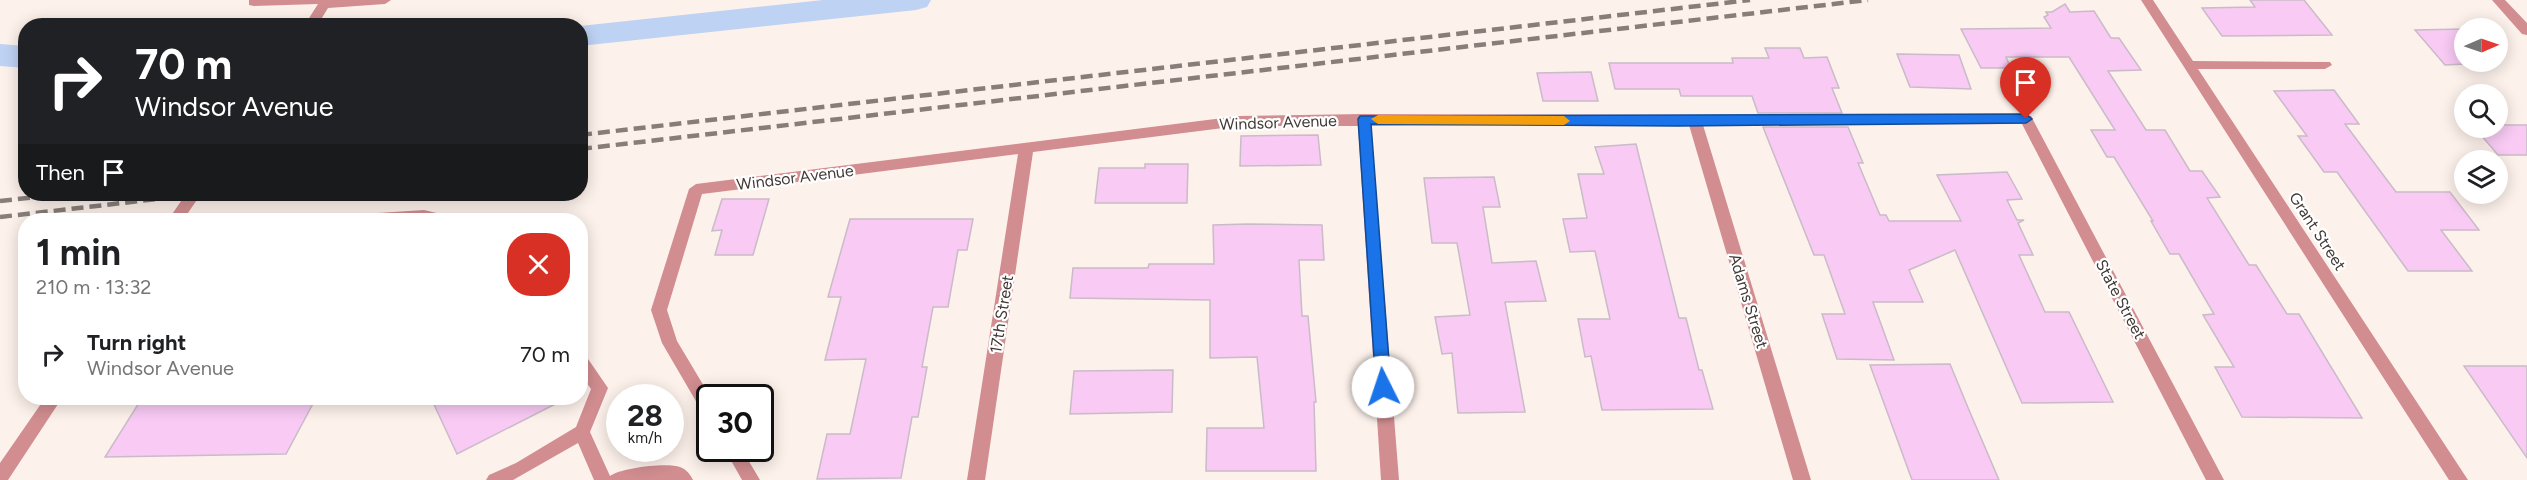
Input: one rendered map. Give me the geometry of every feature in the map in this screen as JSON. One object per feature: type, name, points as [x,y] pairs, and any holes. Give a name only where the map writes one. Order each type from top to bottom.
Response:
[{"type":"street","points":[[256,0],[254,2],[385,0]]},
{"type":"street","points":[[2498,0],[2527,31]]},
{"type":"street","points":[[314,18],[326,1]]},
{"type":"street","name":"Grant Street","points":[[2147,1],[2459,480]]},
{"type":"street","points":[[2188,64],[2325,65]]},
{"type":"street","points":[[1364,119],[1390,480]]},
{"type":"street","name":"Windsor Avenue","points":[[696,387],[670,343],[659,310],[696,189],[1239,121],[2026,119]]},
{"type":"street","name":"State Street","points":[[2026,119],[2215,480]]},
{"type":"street","name":"Adams Street","points":[[1695,121],[1802,480]]},
{"type":"street","name":"17th Street","points":[[976,480],[1026,148]]},
{"type":"street","points":[[495,480],[522,468],[582,432],[600,388],[588,372]]},
{"type":"street","points":[[0,477],[5,461],[49,405]]},
{"type":"street","points":[[582,432],[603,480]]},
{"type":"street","points":[[740,462],[751,480]]},
{"type":"street","points":[[617,480],[626,476],[676,473],[684,480]]},
{"type":"building","points":[[2250,0],[2304,0],[2332,35],[2222,36],[2202,8],[2255,7]]},
{"type":"building","points":[[2065,4],[2070,12],[2094,11],[2111,38],[2119,38],[2141,70],[2108,71],[2146,130],[2165,130],[2190,171],[2202,171],[2220,197],[2207,198],[2249,265],[2256,265],[2287,314],[2299,314],[2362,418],[2242,417],[2215,367],[2234,367],[2203,315],[2214,314],[2179,254],[2170,254],[2114,157],[2107,157],[2091,130],[2115,130],[2069,57],[2006,57],[2011,68],[1981,68],[1961,29],[2051,28],[2044,17],[2048,15],[2046,12],[2052,12]]},
{"type":"building","points":[[2454,29],[2454,65],[2445,65],[2415,30]]},
{"type":"building","points":[[1765,48],[1800,48],[1804,58],[1827,57],[1839,88],[1832,88],[1842,113],[1758,113],[1752,96],[1681,96],[1679,89],[1615,89],[1609,63],[1733,63],[1732,58],[1769,58]]},
{"type":"building","points":[[1897,54],[1959,55],[1971,89],[1910,87]]},
{"type":"building","points":[[1591,72],[1598,101],[1543,101],[1537,73]]},
{"type":"building","points":[[2334,90],[2359,124],[2345,124],[2396,192],[2450,192],[2454,197],[2454,204],[2459,204],[2479,230],[2441,230],[2472,271],[2408,271],[2337,172],[2324,172],[2298,136],[2307,136],[2274,91]]},
{"type":"building","points":[[2508,125],[2527,125],[2527,155],[2508,155],[2508,150],[2494,150],[2484,138],[2508,138]]},
{"type":"building","points":[[1763,127],[1848,127],[1863,163],[1858,163],[1880,215],[1886,215],[1889,221],[1961,221],[1937,175],[2007,172],[2022,199],[2007,200],[2017,220],[2024,220],[2018,223],[2033,255],[2019,255],[2045,312],[2069,312],[2113,402],[2022,403],[1955,250],[1909,270],[1923,302],[1873,302],[1894,360],[1837,359],[1822,314],[1845,314],[1824,255],[1814,255]]},
{"type":"building","points":[[1318,135],[1321,165],[1240,166],[1241,136]]},
{"type":"building","points":[[1636,144],[1679,318],[1686,318],[1699,370],[1702,370],[1713,409],[1602,410],[1591,356],[1585,357],[1578,319],[1610,319],[1595,251],[1570,252],[1563,219],[1587,218],[1578,174],[1604,174],[1595,147]]},
{"type":"building","points":[[1145,164],[1188,164],[1187,203],[1095,203],[1099,168],[1145,168]]},
{"type":"building","points":[[1494,177],[1500,207],[1483,207],[1492,263],[1536,261],[1546,301],[1505,302],[1525,412],[1458,413],[1452,353],[1442,354],[1435,317],[1470,315],[1457,243],[1432,243],[1424,178]]},
{"type":"building","points":[[722,199],[769,199],[753,255],[715,255],[722,230],[712,231]]},
{"type":"building","points":[[850,219],[973,219],[967,250],[958,250],[948,307],[933,307],[922,367],[927,367],[918,417],[912,417],[901,478],[817,479],[827,434],[850,434],[866,359],[825,360],[841,297],[828,297]]},
{"type":"building","points":[[1213,225],[1322,225],[1324,260],[1299,260],[1302,316],[1308,316],[1316,402],[1314,402],[1316,471],[1206,471],[1207,428],[1264,428],[1257,357],[1210,358],[1210,300],[1070,298],[1073,268],[1148,268],[1149,264],[1214,264]]},
{"type":"building","points":[[1950,364],[1999,480],[1912,480],[1870,365]]},
{"type":"building","points":[[2464,366],[2527,366],[2527,458]]},
{"type":"building","points":[[1173,370],[1172,412],[1070,414],[1074,371]]},
{"type":"building","points":[[138,405],[312,405],[286,454],[105,457]]},
{"type":"building","points":[[434,405],[553,405],[457,454]]},
{"type":"waterway","points":[[588,35],[916,0]]},
{"type":"waterway","points":[[0,55],[18,56]]},
{"type":"railway","points":[[588,134],[1750,0]]},
{"type":"railway","points":[[588,148],[1868,0]]},
{"type":"railway","points":[[0,201],[18,199]]},
{"type":"railway","points":[[35,213],[140,201]]},
{"type":"railway","points":[[0,217],[18,215]]},
{"type":"slow traffic","points":[[1378,119],[1564,121]]},
{"type":"route","points":[[1383,387],[1364,119],[1678,122],[2026,119]]}]
